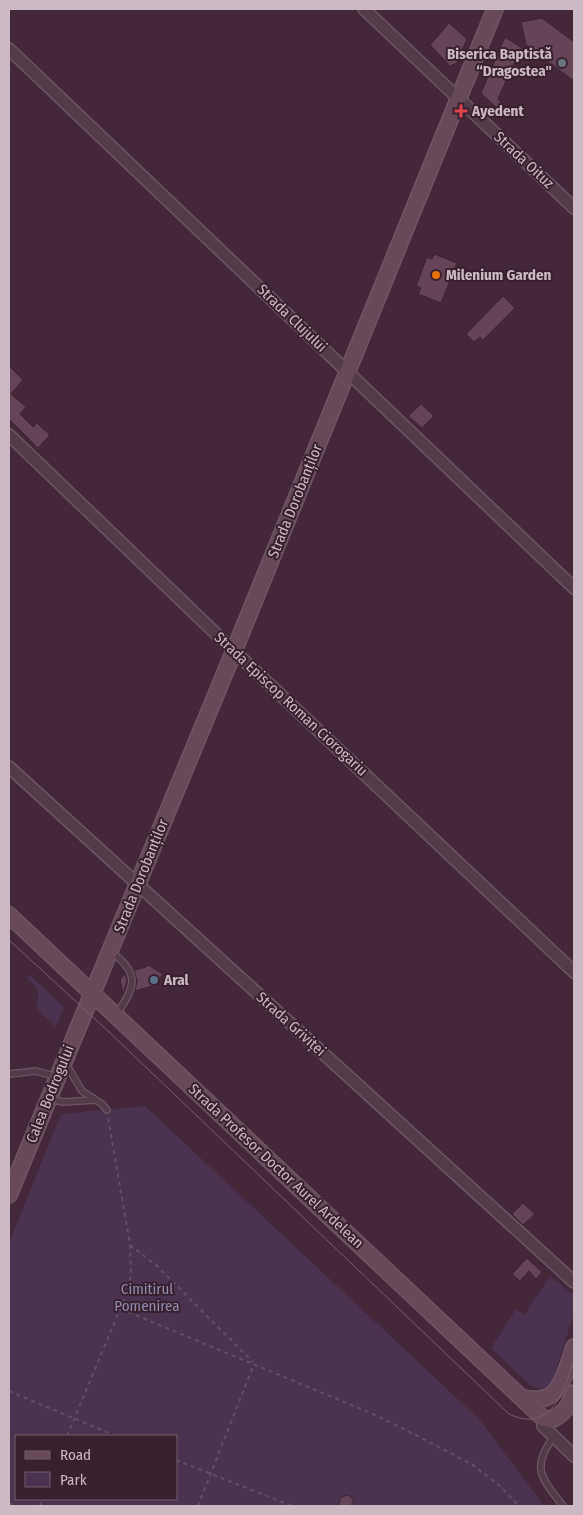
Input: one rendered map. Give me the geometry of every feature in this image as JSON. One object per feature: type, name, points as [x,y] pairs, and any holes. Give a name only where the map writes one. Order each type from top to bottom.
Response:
[{"type":"main road","name":"Strada Dorobanților","points":[[93,993],[495,9]]},
{"type":"main road","name":"Strada Profesor Doctor Aurel Ardelean","points":[[9,915],[543,1418]]},
{"type":"main road","name":"Calea Bodrogului","points":[[9,1195],[93,993]]},
{"type":"main road","points":[[521,1397],[542,1400],[554,1392],[562,1382],[574,1346]]},
{"type":"main road","points":[[543,1418],[551,1420],[563,1412],[570,1403],[574,1392]]},
{"type":"street","name":"Strada Oituz","points":[[364,9],[574,208]]},
{"type":"street","name":"Strada Clujului","points":[[9,49],[574,588]]},
{"type":"street","name":"Strada Episcop Roman Ciorogariu","points":[[9,435],[574,972]]},
{"type":"street","name":"Strada Griviței","points":[[9,767],[574,1282]]},
{"type":"street","points":[[554,1436],[563,1412]]},
{"type":"street","name":"Strada Profesor Doctor Aurel Ardelean","points":[[543,1418],[554,1428],[554,1436],[574,1456]]},
{"type":"lane","points":[[110,952],[124,961],[131,972],[132,978],[126,1001],[116,1015]]},
{"type":"lane","points":[[64,1059],[84,1093],[102,1104],[107,1110]]},
{"type":"lane","points":[[9,1074],[39,1071],[57,1077]]},
{"type":"lane","points":[[48,1098],[63,1102],[95,1100]]},
{"type":"lane","points":[[554,1436],[542,1456],[540,1470],[545,1481],[563,1506]]},
{"type":"path","points":[[67,1435],[121,1309],[128,1290],[130,1275],[130,1244],[107,1110]]},
{"type":"path","points":[[130,1244],[157,1266],[254,1364]]},
{"type":"path","points":[[121,1309],[373,1414],[473,1465],[500,1486],[519,1506]]},
{"type":"path","points":[[198,1506],[254,1364]]},
{"type":"path","points":[[9,1391],[113,1435]]},
{"type":"path","points":[[178,1461],[292,1506]]},
{"type":"path","points":[[9,1503],[16,1506]]},
{"type":"green space","points":[[30,975],[64,1007],[56,1027],[36,1008],[38,992],[27,978]]},
{"type":"green space","name":"Cimitirul Pomenirea","points":[[145,1106],[479,1419],[544,1506],[9,1506],[9,1243],[61,1114]]},
{"type":"green space","points":[[550,1276],[574,1295],[574,1313],[552,1382],[540,1389],[530,1385],[491,1348],[516,1309],[524,1315]]},
{"type":"building","name":"Biserica Baptistă “Dragostea\"","points":[[542,18],[574,42],[574,81],[526,45],[521,22]]},
{"type":"building","points":[[449,23],[467,39],[457,63],[450,66],[430,45]]},
{"type":"building","points":[[505,37],[525,50],[520,61],[516,59],[498,99],[511,114],[507,118],[481,93]]},
{"type":"building","name":"Milenium Garden","points":[[434,254],[457,263],[441,303],[418,294],[421,288],[416,286],[427,257],[432,259]]},
{"type":"building","points":[[503,296],[515,308],[483,340],[480,337],[474,342],[466,334]]},
{"type":"building","points":[[9,366],[23,380],[11,394],[26,407],[20,414],[33,427],[37,423],[50,435],[38,448],[9,419]]},
{"type":"building","points":[[421,404],[434,416],[422,428],[408,416]]},
{"type":"building","points":[[148,965],[163,974],[154,988],[152,986],[135,991],[137,981],[134,970]]},
{"type":"building","points":[[125,973],[127,981],[123,994],[120,980]]},
{"type":"building","points":[[523,1203],[535,1214],[523,1225],[512,1214]]},
{"type":"building","points":[[527,1258],[542,1272],[536,1279],[529,1271],[520,1281],[512,1274]]},
{"type":"building","points":[[348,1495],[354,1500],[351,1506],[338,1506],[341,1497]]},
{"type":"tram line","points":[[9,940],[107,1030],[509,1414],[523,1419],[535,1418],[545,1414],[554,1406],[560,1396],[574,1360]]},
{"type":"place","name":"Biserica Baptistă “Dragostea\"","points":[[562,63]]},
{"type":"place","name":"Ayedent","points":[[461,111]]},
{"type":"place","name":"Milenium Garden","points":[[436,275]]},
{"type":"place","name":"Aral","points":[[154,980]]}]
